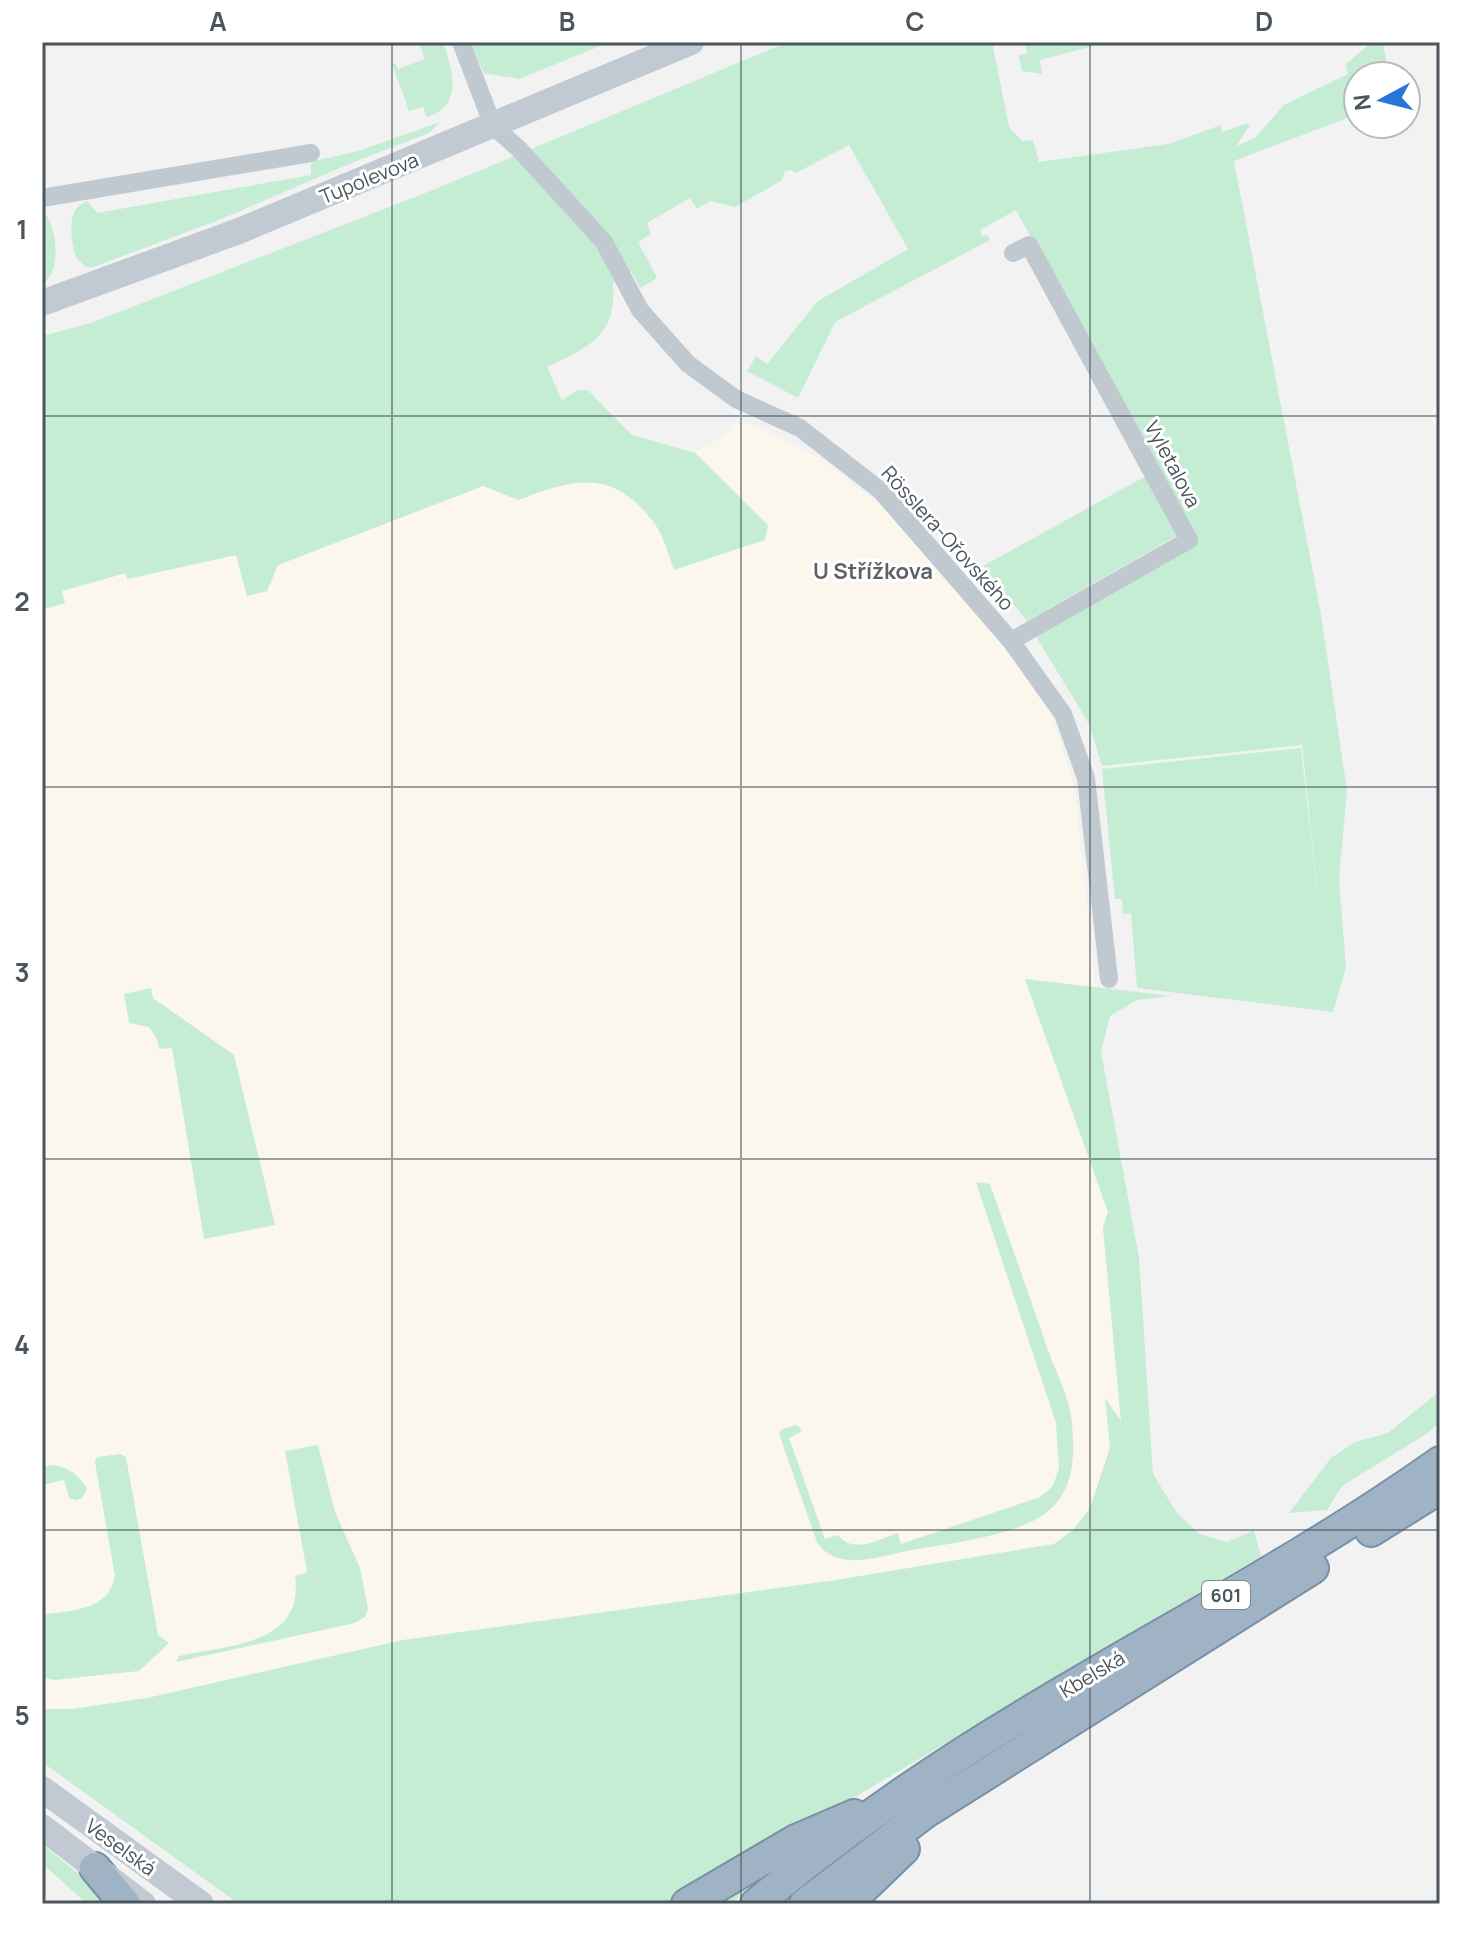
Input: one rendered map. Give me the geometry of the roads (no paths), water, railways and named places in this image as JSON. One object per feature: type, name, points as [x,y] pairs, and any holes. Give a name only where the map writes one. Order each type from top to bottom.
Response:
[{"type":"highway","name":"Kbelská","points":[[757,1902],[894,1799],[1016,1719],[1297,1554],[1440,1462]]},
{"type":"highway","name":"Kbelská","points":[[805,1904],[926,1812],[1440,1488]]},
{"type":"highway","points":[[847,1904],[964,1788]]},
{"type":"highway","points":[[687,1904],[796,1840],[894,1799]]},
{"type":"highway","points":[[95,1868],[125,1904]]},
{"type":"main road","name":"Tupolevova","points":[[42,303],[239,231],[691,42]]},
{"type":"main road","name":"Veselská","points":[[42,1789],[201,1904]]},
{"type":"main road","name":"Veselská","points":[[42,1827],[143,1904]]},
{"type":"street","points":[[461,42],[493,126]]},
{"type":"street","name":"Rösslera-Ořovského","points":[[493,126],[519,149],[604,242],[640,310],[688,364],[736,399],[800,428],[881,491],[1011,641],[1063,714],[1086,778],[1109,979]]},
{"type":"street","points":[[51,196],[311,153]]},
{"type":"street","name":"Vyletalova","points":[[1011,641],[1189,540],[1029,245],[1013,253]]},
{"type":"district","name":"U Střížkova","points":[[873,571]]}]
